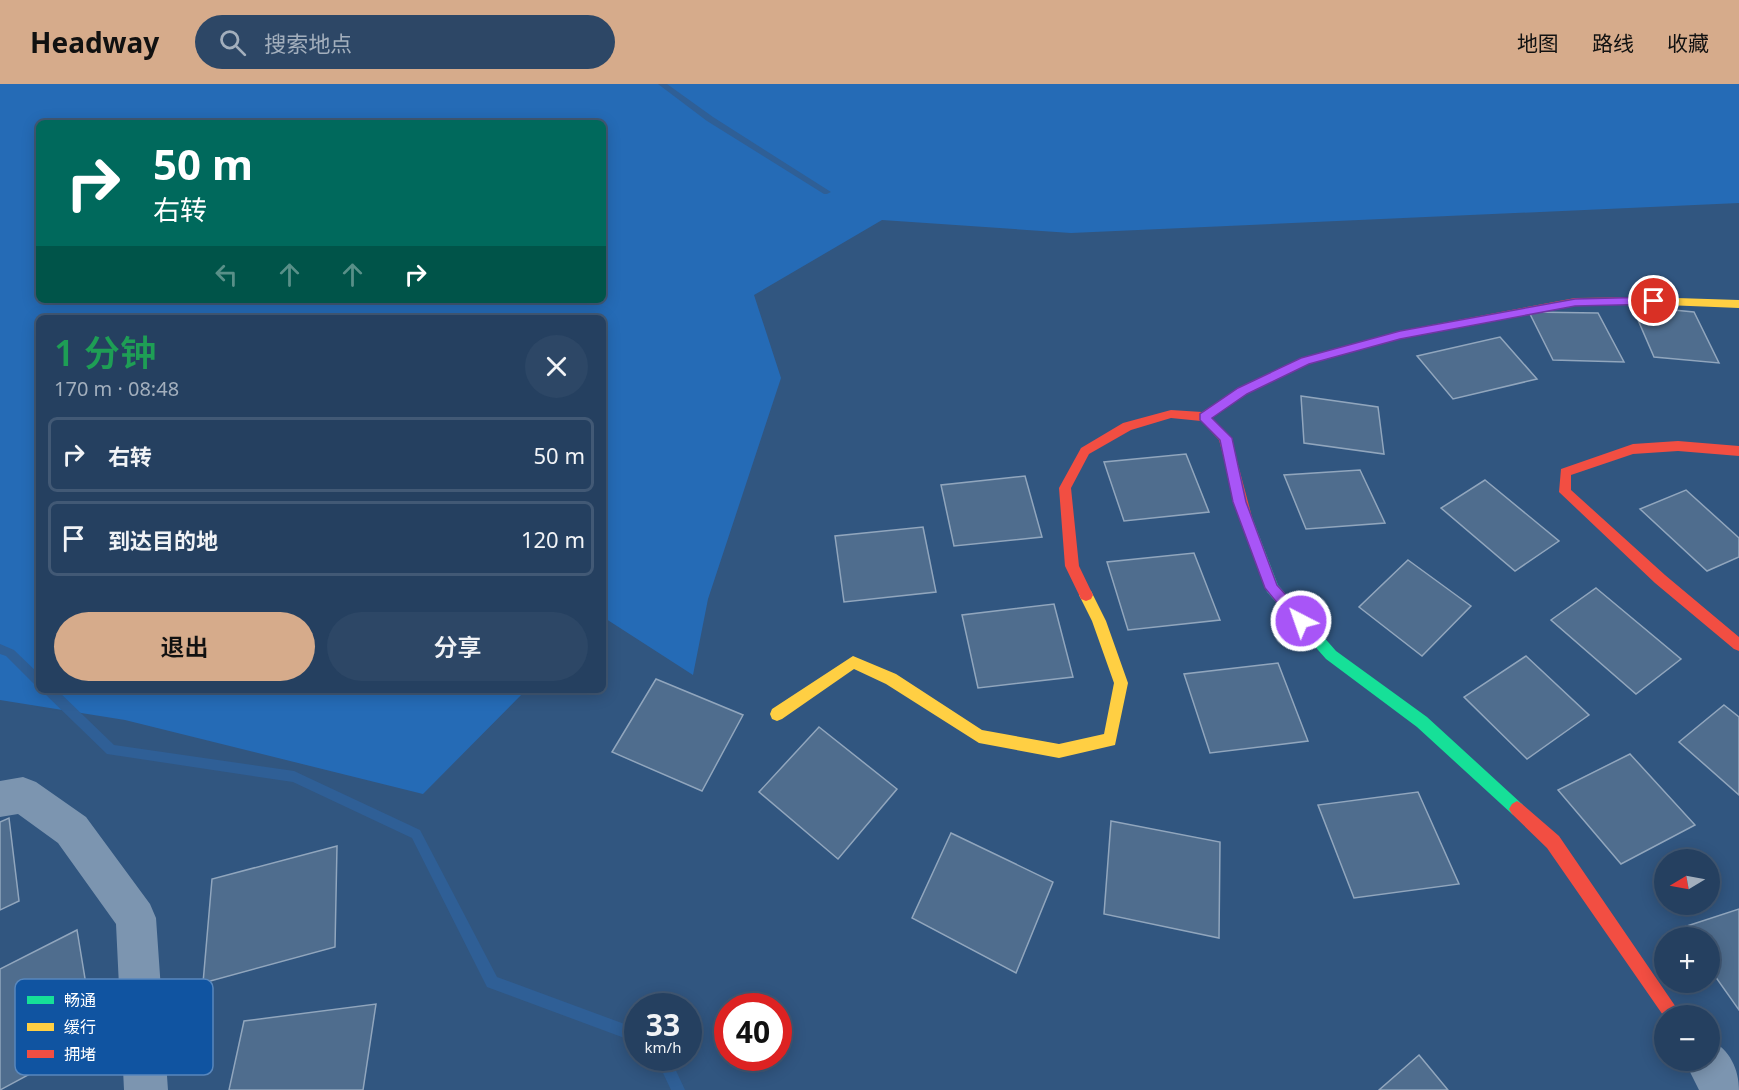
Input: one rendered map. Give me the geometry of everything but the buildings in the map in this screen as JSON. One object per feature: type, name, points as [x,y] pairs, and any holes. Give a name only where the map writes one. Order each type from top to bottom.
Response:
[{"type":"street","points":[[1204,417],[1242,391],[1305,361],[1400,335],[1575,302],[1674,301],[1739,304]]},
{"type":"street","points":[[777,714],[853,662],[891,679],[980,736],[1059,751],[1110,740],[1121,683],[1099,621],[1072,566],[1065,488],[1085,451],[1126,426],[1171,414],[1204,417],[1226,438],[1240,502],[1272,588],[1331,655],[1422,722],[1553,842],[1666,1005]]},
{"type":"street","points":[[1739,452],[1678,446],[1633,449],[1565,472],[1565,492],[1643,564],[1739,645]]},
{"type":"street","points":[[0,799],[24,795],[72,830],[136,918],[140,979]]},
{"type":"street","points":[[1712,1071],[1725,1090]]},
{"type":"street","points":[[145,1075],[146,1090]]},
{"type":"shaded area","points":[[0,84],[1739,84],[1739,203],[1071,233],[882,220],[754,295],[781,378],[708,599],[693,675],[606,619],[606,315],[36,315],[36,693],[523,693],[423,794],[125,720],[0,700]]},
{"type":"waterway","points":[[662,84],[710,119],[827,192]]},
{"type":"waterway","points":[[0,649],[10,653],[36,678]]},
{"type":"waterway","points":[[52,693],[111,750],[294,777],[416,834],[492,982],[624,1031]]},
{"type":"waterway","points":[[669,1071],[678,1090]]},
{"type":"traffic: fast","points":[[1246,517],[1272,588],[1331,655],[1422,722],[1517,809]]},
{"type":"traffic: slow","points":[[1645,301],[1739,304]]},
{"type":"traffic: slow","points":[[777,714],[853,662],[891,679],[979,736],[1059,751],[1110,740],[1121,683],[1099,621],[1086,595]]},
{"type":"traffic: jam","points":[[1204,417],[1243,391],[1305,361],[1400,335],[1575,302],[1645,301]]},
{"type":"traffic: jam","points":[[1086,595],[1072,566],[1065,488],[1085,451],[1127,426],[1171,414],[1204,417],[1225,438],[1246,517]]},
{"type":"traffic: jam","points":[[1739,451],[1678,446],[1633,449],[1565,472],[1565,492],[1660,579],[1739,645]]},
{"type":"traffic: jam","points":[[1517,809],[1553,842],[1666,1005]]},
{"type":"route","points":[[1301,621],[1272,588],[1240,502],[1226,438],[1204,417],[1242,391],[1305,361],[1400,335],[1575,302],[1654,301]]}]
